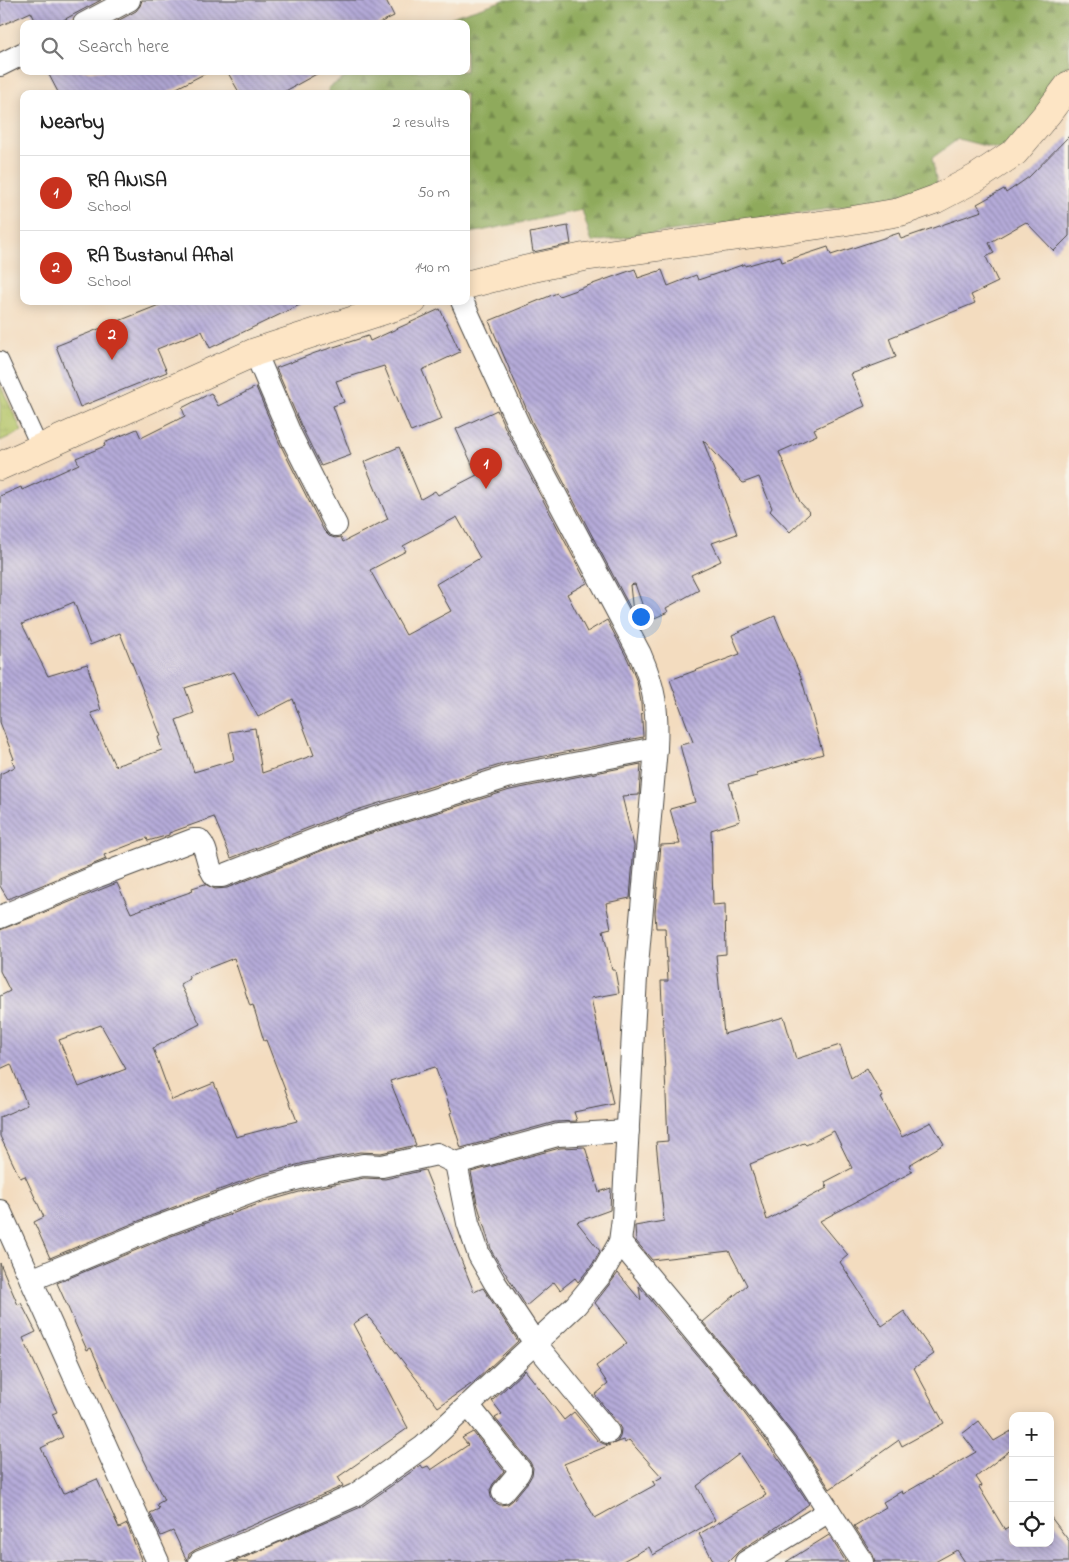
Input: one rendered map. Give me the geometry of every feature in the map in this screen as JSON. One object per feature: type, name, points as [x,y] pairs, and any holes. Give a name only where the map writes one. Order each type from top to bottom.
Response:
[{"type":"main road","points":[[470,284],[584,257],[841,222],[900,212],[936,199],[976,178],[1015,152],[1048,114],[1069,85]]},
{"type":"main road","points":[[0,466],[255,352],[401,305]]},
{"type":"street","points":[[92,20],[129,0]]},
{"type":"street","points":[[0,65],[20,55]]},
{"type":"street","points":[[200,1562],[268,1534],[355,1494],[423,1447],[576,1305],[603,1272],[620,1242],[636,977],[656,748],[656,701],[650,676],[607,589],[520,428],[464,305]]},
{"type":"street","points":[[255,352],[291,436],[336,525]]},
{"type":"street","points":[[0,360],[40,448]]},
{"type":"street","points":[[0,917],[98,876],[193,840],[199,840],[204,845],[215,876],[222,876],[345,828],[507,777],[656,748]]},
{"type":"street","points":[[31,1280],[158,1227],[260,1189],[307,1176],[363,1165],[382,1166],[437,1154],[456,1163],[558,1135],[628,1131]]},
{"type":"street","points":[[456,1163],[468,1223],[479,1255],[495,1283],[535,1343],[608,1432]]},
{"type":"street","points":[[0,1211],[158,1562]]},
{"type":"street","points":[[620,1242],[742,1389],[792,1454],[862,1562]]},
{"type":"street","points":[[468,1405],[520,1470],[503,1492]]},
{"type":"street","points":[[746,1562],[829,1510]]},
{"type":"green space","points":[[505,0],[1069,0],[1069,70],[1038,115],[1005,151],[958,139],[932,158],[937,184],[879,202],[592,242],[582,210],[470,233],[470,90],[329,90],[328,88],[349,75],[470,75],[470,20],[447,20]]},
{"type":"green space","points":[[0,384],[22,431],[0,441]]},
{"type":"building","points":[[0,0],[101,0],[64,20],[35,20],[31,12],[0,26]]},
{"type":"building","points":[[142,0],[386,0],[394,16],[386,20],[119,20],[136,11]]},
{"type":"building","points":[[49,75],[202,75],[173,90],[57,90]]},
{"type":"building","points":[[229,75],[315,75],[287,90],[238,90]]},
{"type":"building","points":[[1069,136],[1069,236],[1054,251],[1026,222],[989,243],[994,253],[986,257],[998,282],[971,295],[975,303],[889,338],[896,357],[851,374],[865,406],[814,429],[817,435],[779,452],[800,502],[810,513],[790,532],[770,511],[772,508],[759,477],[743,483],[703,440],[737,534],[712,543],[721,561],[691,575],[699,590],[666,608],[668,612],[648,621],[635,584],[630,585],[633,613],[532,422],[489,321],[557,293],[559,296],[635,269],[638,278],[662,270],[668,286],[696,275],[698,280],[745,264],[745,266],[780,256],[782,262],[828,247],[831,255],[899,233],[901,239],[982,211],[977,204],[1004,189],[1006,193],[1029,177]]},
{"type":"building","points":[[568,226],[571,244],[533,252],[530,233]]},
{"type":"building","points":[[159,305],[300,305],[210,348],[202,331],[157,349],[167,372],[80,407],[56,346]]},
{"type":"building","points":[[440,309],[460,352],[422,370],[442,419],[411,432],[384,366],[336,381],[344,402],[333,406],[351,455],[321,466],[276,368],[368,336],[370,341]]},
{"type":"building","points":[[256,387],[279,442],[324,531],[329,536],[341,537],[343,542],[388,519],[364,462],[399,447],[421,499],[435,491],[438,495],[477,475],[456,429],[497,410],[587,583],[567,594],[587,632],[607,620],[628,660],[637,682],[641,702],[643,737],[503,764],[341,815],[231,858],[214,817],[169,833],[169,835],[148,841],[147,838],[104,855],[106,859],[8,899],[0,886],[0,774],[15,767],[12,760],[14,759],[0,722],[0,496],[21,487],[22,490],[79,464],[76,458],[105,446],[104,443],[137,429],[141,438],[185,416],[182,408],[211,393],[218,406]],"holes":[[[457,517],[480,558],[436,584],[451,611],[406,635],[370,570],[406,551],[403,546]],[[74,602],[90,645],[120,633],[161,736],[158,737],[162,750],[115,766],[91,713],[101,710],[87,664],[48,676],[22,624]],[[234,672],[258,717],[293,699],[314,755],[262,773],[255,728],[229,732],[234,760],[194,772],[176,720],[194,713],[185,688]]]},
{"type":"building","points":[[775,616],[801,677],[823,754],[756,773],[757,776],[729,783],[740,821],[711,830],[713,905],[725,904],[726,954],[716,955],[724,1034],[784,1017],[796,1059],[840,1045],[851,1078],[867,1068],[902,1137],[931,1122],[944,1144],[909,1165],[912,1172],[820,1221],[848,1255],[840,1262],[882,1326],[904,1311],[934,1354],[914,1368],[944,1423],[902,1446],[899,1440],[830,1489],[802,1446],[703,1322],[747,1285],[729,1251],[652,1260],[636,1241],[635,1226],[664,1221],[656,1142],[668,1141],[661,981],[668,981],[665,928],[656,928],[655,912],[661,845],[680,844],[670,809],[695,802],[680,745],[693,742],[670,680],[740,654],[732,635]],"holes":[[[834,1131],[852,1168],[825,1182],[827,1188],[767,1220],[750,1164],[804,1143],[806,1145]]]},
{"type":"building","points":[[641,764],[639,795],[622,796],[634,846],[630,898],[606,903],[611,928],[603,930],[612,970],[615,970],[619,993],[591,998],[613,1104],[574,1112],[577,1121],[555,1122],[461,1148],[450,1113],[452,1112],[435,1067],[390,1081],[416,1145],[381,1153],[360,1152],[304,1163],[256,1176],[153,1215],[50,1258],[34,1222],[44,1217],[25,1176],[20,1178],[0,1136],[0,1117],[27,1105],[11,1064],[0,1069],[0,996],[10,991],[0,971],[0,930],[117,883],[131,913],[193,891],[192,888],[205,884],[215,889],[227,888],[349,840],[510,790]],"holes":[[[234,958],[250,1006],[253,1005],[264,1041],[266,1040],[297,1121],[236,1137],[214,1083],[172,1100],[153,1048],[200,1024],[180,984],[190,979],[188,976]],[[101,1025],[126,1069],[79,1087],[59,1040]]]},
{"type":"building","points":[[585,1147],[599,1192],[611,1188],[610,1210],[577,1222],[600,1251],[592,1265],[578,1282],[575,1278],[560,1290],[554,1282],[526,1306],[492,1252],[477,1203],[471,1172],[560,1148]]},
{"type":"building","points":[[425,1170],[474,1292],[483,1288],[518,1341],[474,1382],[438,1407],[367,1315],[353,1324],[408,1428],[338,1477],[343,1486],[195,1550],[189,1554],[187,1561],[173,1531],[161,1536],[150,1513],[159,1509],[157,1504],[164,1500],[113,1398],[91,1348],[87,1350],[57,1283],[163,1239],[264,1202],[310,1189],[364,1178],[385,1179]]},
{"type":"building","points":[[0,1263],[18,1305],[21,1303],[36,1332],[23,1338],[57,1412],[52,1414],[63,1437],[41,1448],[63,1494],[97,1479],[119,1528],[127,1524],[142,1562],[0,1562]]},
{"type":"building","points":[[618,1273],[641,1301],[639,1286],[732,1397],[781,1462],[809,1504],[739,1551],[728,1562],[714,1562],[699,1534],[766,1495],[739,1454],[697,1486],[715,1520],[653,1555],[649,1547],[621,1562],[234,1562],[361,1507],[421,1465],[423,1468],[428,1466],[431,1470],[468,1445],[462,1438],[473,1432],[504,1471],[490,1490],[491,1497],[494,1502],[500,1505],[508,1504],[528,1482],[533,1468],[495,1418],[502,1414],[492,1401],[525,1370],[564,1420],[574,1412],[598,1441],[610,1445],[564,1464],[595,1518],[655,1485],[653,1482],[662,1477],[629,1440],[625,1443],[623,1440],[612,1444],[617,1442],[620,1437],[621,1429],[595,1395],[608,1384],[596,1366],[627,1343],[595,1303]]},
{"type":"building","points":[[979,1421],[994,1441],[1009,1432],[1009,1451],[976,1477],[982,1486],[979,1487],[1005,1530],[1009,1528],[1009,1547],[1054,1547],[1054,1521],[1069,1541],[1069,1562],[965,1562],[957,1550],[935,1562],[875,1562],[873,1555],[854,1526],[886,1507],[883,1502],[902,1491],[903,1494],[976,1452],[962,1434]]},
{"type":"building","points":[[829,1535],[846,1562],[786,1562]]},
{"type":"place","name":"RA Bustanul Afhal","points":[[112,360]]},
{"type":"place","name":"RA ANISA","points":[[486,489]]}]
